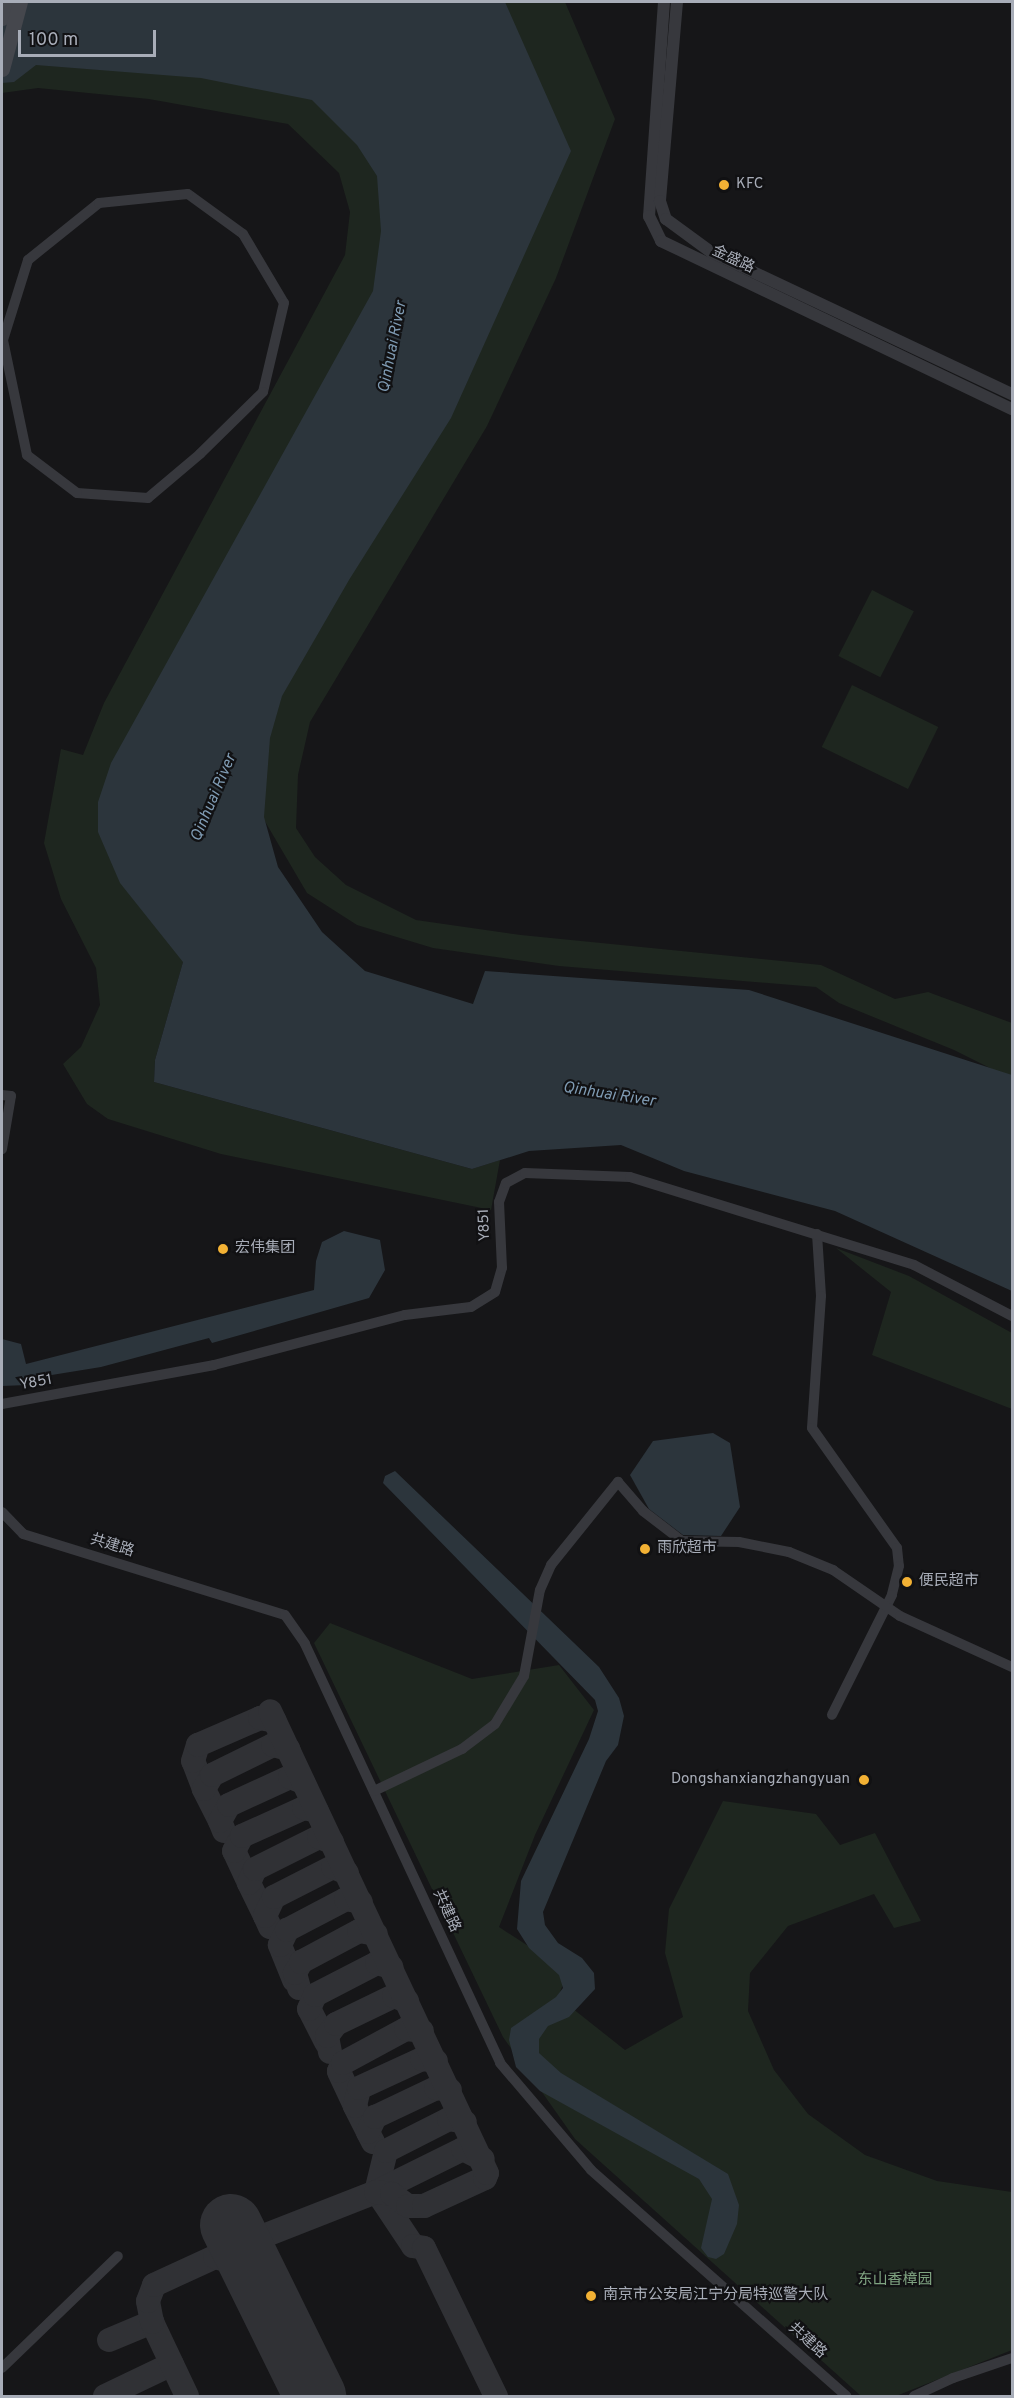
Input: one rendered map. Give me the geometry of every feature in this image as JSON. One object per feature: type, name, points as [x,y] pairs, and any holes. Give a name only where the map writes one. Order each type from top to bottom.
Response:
[{"type":"main road","points":[[2,18],[6,2]]},
{"type":"main road","points":[[2,69],[20,2]]},
{"type":"street","name":"金盛路","points":[[664,2],[649,216],[661,241],[1012,409]]},
{"type":"street","name":"金盛路","points":[[676,2],[660,201],[666,219],[711,252],[1012,394]]},
{"type":"street","points":[[188,194],[243,234],[284,303],[263,392],[200,454],[148,498],[77,493],[27,455],[2,340],[28,260],[99,203],[188,194]]},
{"type":"street","points":[[2,1095],[11,1096],[2,1149]]},
{"type":"street","name":"Y851","points":[[2,1404],[214,1365],[405,1315],[471,1307],[495,1292],[502,1268],[499,1202],[506,1183],[525,1173],[630,1177],[914,1265],[1012,1316]]},
{"type":"street","points":[[817,1234],[821,1296],[812,1428],[897,1548],[899,1566],[886,1607],[832,1715]]},
{"type":"street","points":[[374,1791],[462,1749],[495,1724],[524,1676],[540,1590],[551,1565],[618,1482],[643,1511],[682,1541],[738,1542],[789,1552],[833,1570],[886,1607],[1012,1667]]},
{"type":"street","name":"共建路","points":[[2,1512],[23,1534],[285,1615],[305,1644],[501,2063],[591,2170],[846,2397]]},
{"type":"street","points":[[2,2368],[118,2256]]},
{"type":"street","points":[[914,2397],[953,2378],[1012,2358]]},
{"type":"green space","points":[[2,2],[565,2],[615,119],[556,278],[487,426],[310,722],[298,775],[296,828],[315,857],[346,885],[416,920],[521,935],[821,965],[895,999],[928,992],[1012,1023],[1012,1079],[954,1050],[839,1003],[816,987],[559,966],[433,948],[357,925],[307,893],[263,818],[183,962],[155,1060],[154,1082],[472,1169],[500,1160],[491,1210],[221,1154],[108,1119],[87,1104],[63,1064],[81,1047],[100,1005],[96,968],[61,899],[44,843],[61,749],[83,755],[104,703],[345,255],[350,212],[339,173],[288,124],[149,99],[38,88],[2,93]]},
{"type":"green space","points":[[872,590],[914,611],[880,677],[838,656]]},
{"type":"green space","points":[[852,685],[938,727],[908,789],[822,747]]},
{"type":"green space","points":[[836,1248],[909,1276],[1012,1333],[1012,1409],[872,1355],[891,1292]]},
{"type":"green space","name":"东山香樟园","points":[[330,1623],[472,1679],[559,1665],[594,1710],[535,1835],[499,1927],[568,1972],[558,1997],[625,2050],[683,2017],[665,1953],[669,1909],[723,1801],[816,1814],[840,1845],[875,1833],[921,1921],[894,1928],[874,1894],[788,1926],[750,1973],[748,2011],[774,2070],[808,2114],[865,2155],[937,2181],[1012,2192],[1012,2350],[896,2396],[861,2396],[575,2139],[503,2037],[314,1643]]},
{"type":"water","name":"Qinhuai River","points":[[2,2],[505,2],[571,151],[451,418],[349,580],[282,696],[270,738],[264,817],[278,867],[322,932],[365,971],[473,1004],[485,971],[749,990],[1012,1075],[1012,1291],[835,1211],[684,1171],[621,1145],[529,1151],[472,1169],[154,1082],[155,1060],[183,962],[120,883],[98,832],[98,802],[111,763],[373,291],[381,231],[377,176],[357,145],[312,100],[201,78],[36,65],[14,82],[2,83]]},
{"type":"water","points":[[344,1231],[380,1240],[385,1270],[369,1298],[212,1343],[209,1338],[101,1367],[27,1379],[27,1385],[2,1386],[2,1339],[21,1344],[26,1364],[314,1290],[316,1261],[322,1242]]},
{"type":"water","points":[[713,1433],[730,1443],[740,1507],[721,1536],[683,1535],[649,1509],[630,1475],[653,1441]]},
{"type":"water","points":[[395,1471],[599,1667],[619,1698],[624,1716],[618,1745],[606,1761],[543,1912],[545,1925],[558,1943],[582,1958],[594,1973],[595,1989],[569,2017],[548,2026],[539,2039],[539,2053],[561,2073],[728,2174],[739,2205],[737,2224],[724,2254],[716,2259],[708,2257],[701,2248],[712,2199],[699,2179],[540,2091],[516,2067],[509,2040],[511,2028],[556,1997],[563,1988],[559,1975],[529,1948],[517,1929],[521,1881],[589,1739],[598,1711],[595,1700],[383,1483],[385,1476]]},
{"type":"taxiway","points":[[261,2237],[376,2192],[392,2194],[408,2206],[424,2206],[485,2178],[487,2173],[270,1711]]},
{"type":"taxiway","points":[[204,1789],[193,1761],[198,1745],[260,1718],[275,1721]]},
{"type":"taxiway","points":[[220,1821],[204,1789],[212,1775],[273,1745],[288,1749]]},
{"type":"taxiway","points":[[224,1831],[220,1821],[229,1805],[290,1777],[303,1782]]},
{"type":"taxiway","points":[[249,1883],[234,1851],[242,1836],[304,1808],[317,1811]]},
{"type":"taxiway","points":[[265,1916],[249,1883],[255,1869],[319,1837],[332,1842]]},
{"type":"taxiway","points":[[270,1927],[265,1916],[274,1897],[333,1867],[347,1873]]},
{"type":"taxiway","points":[[294,1980],[280,1945],[287,1930],[346,1899],[361,1902]]},
{"type":"taxiway","points":[[299,1988],[295,1973],[301,1962],[359,1931],[376,1934]]},
{"type":"taxiway","points":[[326,2042],[309,2009],[315,1995],[377,1963],[391,1967]]},
{"type":"taxiway","points":[[330,2052],[327,2036],[336,2024],[394,1996],[407,2001]]},
{"type":"taxiway","points":[[355,2106],[339,2071],[343,2063],[406,2029],[422,2031]]},
{"type":"taxiway","points":[[368,2132],[355,2106],[359,2088],[422,2059],[436,2061]]},
{"type":"taxiway","points":[[373,2142],[368,2132],[375,2117],[436,2088],[450,2090]]},
{"type":"taxiway","points":[[376,2192],[386,2151],[449,2119],[465,2122]]},
{"type":"taxiway","points":[[376,2192],[463,2149],[483,2159]]},
{"type":"taxiway","points":[[377,2192],[413,2246],[424,2248],[496,2396]]},
{"type":"taxiway","points":[[187,2396],[152,2322],[148,2301],[154,2285],[215,2257],[240,2264],[259,2282]]},
{"type":"taxiway","points":[[109,2340],[152,2322]]},
{"type":"taxiway","points":[[105,2396],[172,2364]]},
{"type":"runway","points":[[231,2225],[315,2396]]},
{"type":"place","name":"KFC","points":[[724,185]]},
{"type":"place","name":"宏伟集团","points":[[223,1249]]},
{"type":"place","name":"雨欣超市","points":[[645,1549]]},
{"type":"place","name":"便民超市","points":[[907,1582]]},
{"type":"place","name":"Dongshanxiangzhangyuan","points":[[864,1780]]},
{"type":"place","name":"南京市公安局江宁分局特巡警大队","points":[[591,2296]]}]
